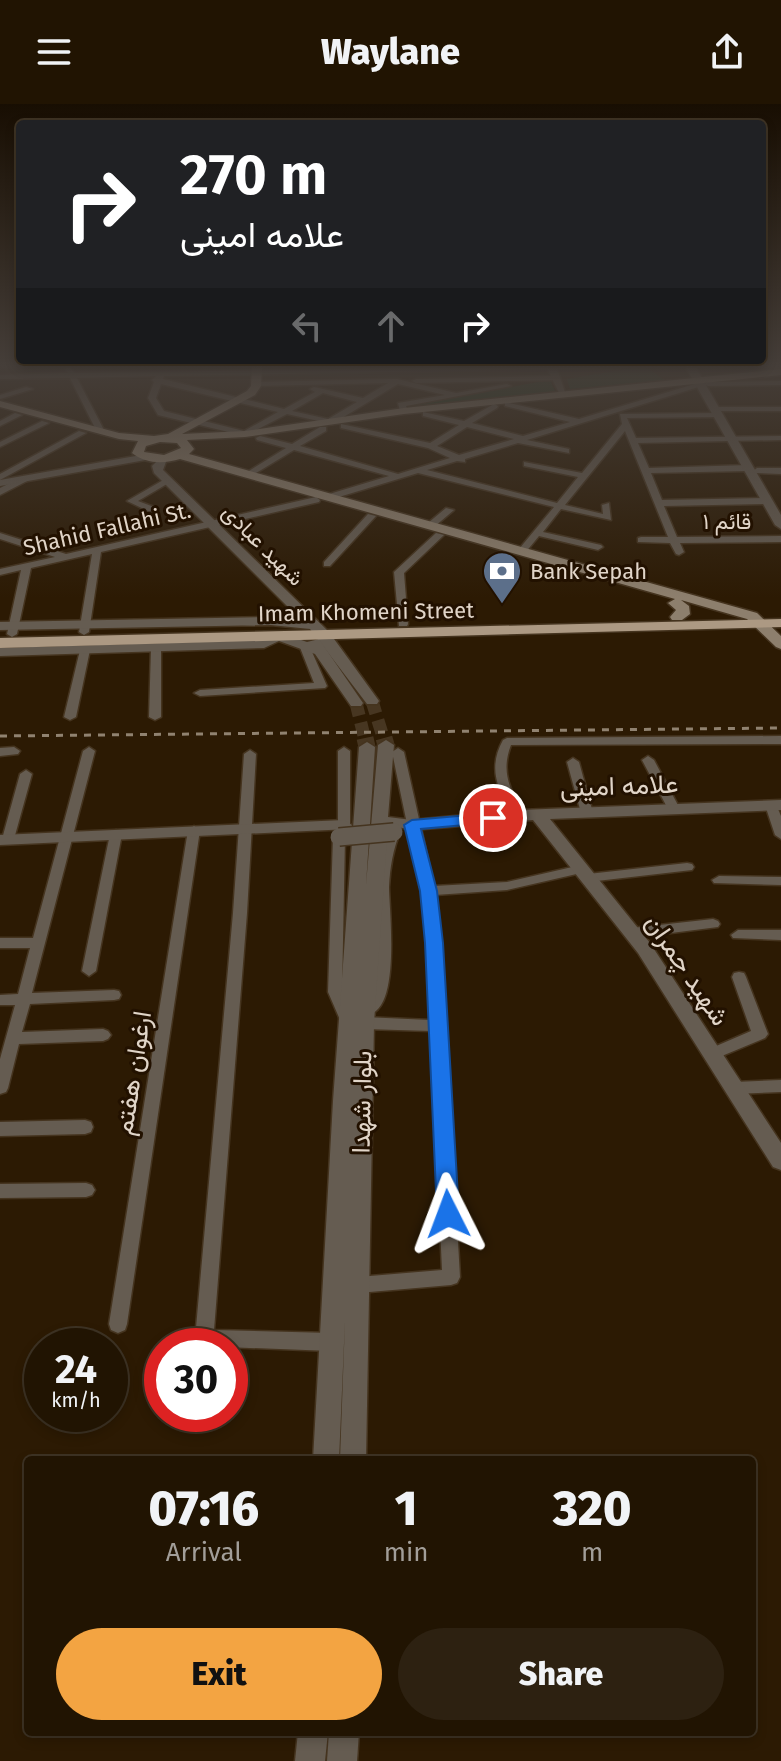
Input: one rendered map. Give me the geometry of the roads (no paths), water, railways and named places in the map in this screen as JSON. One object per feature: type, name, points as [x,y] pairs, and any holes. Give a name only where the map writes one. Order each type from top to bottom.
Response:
[{"type":"main road","points":[[112,443],[141,453],[174,456],[248,474],[371,516],[522,551],[756,620],[781,644]]},
{"type":"main road","points":[[141,453],[142,443]]},
{"type":"main road","points":[[174,456],[188,446],[186,443]]},
{"type":"main road","points":[[174,456],[202,443]]},
{"type":"main road","points":[[174,456],[435,530],[676,610]]},
{"type":"main road","name":"Imam Khomeni Street","points":[[572,624],[676,610],[781,623]]},
{"type":"main road","name":"Imam Khomeni Street","points":[[5,632],[278,636],[403,624],[736,625],[781,615]]},
{"type":"main road","points":[[719,616],[736,625]]},
{"type":"main road","name":"Imam Khomeni Street","points":[[5,632],[85,628],[350,634],[525,625]]},
{"type":"street","points":[[0,479],[64,443]]},
{"type":"street","points":[[280,443],[397,476]]},
{"type":"street","points":[[248,474],[299,443]]},
{"type":"street","points":[[419,443],[460,457],[462,460],[445,476]]},
{"type":"street","points":[[431,446],[435,443]]},
{"type":"street","name":"Shahid Fallahi St.","points":[[0,572],[322,498],[504,443]]},
{"type":"street","points":[[535,443],[566,451]]},
{"type":"street","points":[[522,551],[584,476],[606,443]]},
{"type":"street","points":[[634,443],[679,552]]},
{"type":"street","points":[[738,443],[781,513]]},
{"type":"street","points":[[0,479],[141,453]]},
{"type":"street","points":[[151,509],[131,501],[168,481],[157,466],[174,456]]},
{"type":"street","points":[[527,464],[584,476]]},
{"type":"street","points":[[753,469],[781,525]]},
{"type":"street","points":[[416,470],[608,518],[606,505]]},
{"type":"street","points":[[645,471],[781,471]]},
{"type":"street","points":[[0,492],[24,479],[48,472]]},
{"type":"street","points":[[0,479],[24,479]]},
{"type":"street","name":"شهید عبادی","points":[[168,481],[213,523],[312,634]]},
{"type":"street","points":[[659,503],[767,501]]},
{"type":"street","points":[[403,624],[399,572],[449,510]]},
{"type":"street","points":[[327,564],[371,516]]},
{"type":"street","points":[[537,533],[598,547]]},
{"type":"street","points":[[0,536],[67,557]]},
{"type":"street","name":"قائم ۱","points":[[641,540],[781,539]]},
{"type":"street","points":[[85,628],[97,550]]},
{"type":"street","points":[[5,632],[27,566]]},
{"type":"street","points":[[312,634],[372,701]]},
{"type":"street","points":[[200,693],[321,686],[312,634]]},
{"type":"street","points":[[328,650],[350,634]]},
{"type":"street","points":[[0,652],[264,644],[278,636]]},
{"type":"street","points":[[155,717],[156,648]]},
{"type":"street","points":[[70,717],[85,650]]},
{"type":"street","points":[[328,650],[356,703]]},
{"type":"street","points":[[528,815],[504,790],[497,763],[507,742],[781,740]]},
{"type":"street","points":[[358,1285],[451,1277],[428,891],[412,825],[383,748]]},
{"type":"street","name":"بلوار شهدا","points":[[326,1456],[331,1342],[383,748]]},
{"type":"street","points":[[0,1088],[3,1066],[89,751]]},
{"type":"street","points":[[344,751],[335,992],[359,1018],[438,1026]]},
{"type":"street","points":[[250,754],[239,928],[204,1339],[331,1342]]},
{"type":"street","points":[[648,760],[674,809]]},
{"type":"street","points":[[573,762],[587,813]]},
{"type":"street","points":[[4,840],[26,774]]},
{"type":"street","points":[[776,805],[781,835]]},
{"type":"street","name":"علامه امینی","points":[[4,840],[244,829],[269,837],[528,815],[776,805]]},
{"type":"street","name":"شهید چمران","points":[[528,815],[584,873],[632,933],[781,1161]]},
{"type":"street","points":[[359,1018],[381,993],[383,898],[392,827]]},
{"type":"street","name":"ارغوان هفتم","points":[[118,1324],[194,830]]},
{"type":"street","points":[[89,971],[116,834]]},
{"type":"street","points":[[428,891],[507,886],[584,873],[687,867]]},
{"type":"street","points":[[719,880],[781,881]]},
{"type":"street","points":[[632,933],[713,924]]},
{"type":"street","points":[[738,935],[781,935]]},
{"type":"street","points":[[0,943],[37,943]]},
{"type":"street","points":[[712,1054],[760,1034],[739,977]]},
{"type":"street","points":[[0,1000],[114,995]]},
{"type":"street","name":"بلوار شهدا","points":[[353,1456],[358,1285],[359,1018]]},
{"type":"street","points":[[13,1038],[103,1035]]},
{"type":"street","points":[[734,1088],[781,1086]]},
{"type":"street","points":[[0,1129],[85,1127]]},
{"type":"street","points":[[0,1191],[86,1190]]},
{"type":"street","points":[[310,1761],[313,1736]]},
{"type":"street","points":[[342,1761],[344,1736]]},
{"type":"tunnel","points":[[372,701],[384,740]]},
{"type":"tunnel","points":[[356,703],[365,740]]},
{"type":"tunnel","points":[[365,738],[367,747]]},
{"type":"tunnel","points":[[384,738],[386,745]]},
{"type":"railway","points":[[0,736],[781,728]]},
{"type":"place","name":"Bank Sepah","points":[[502,605]]}]
